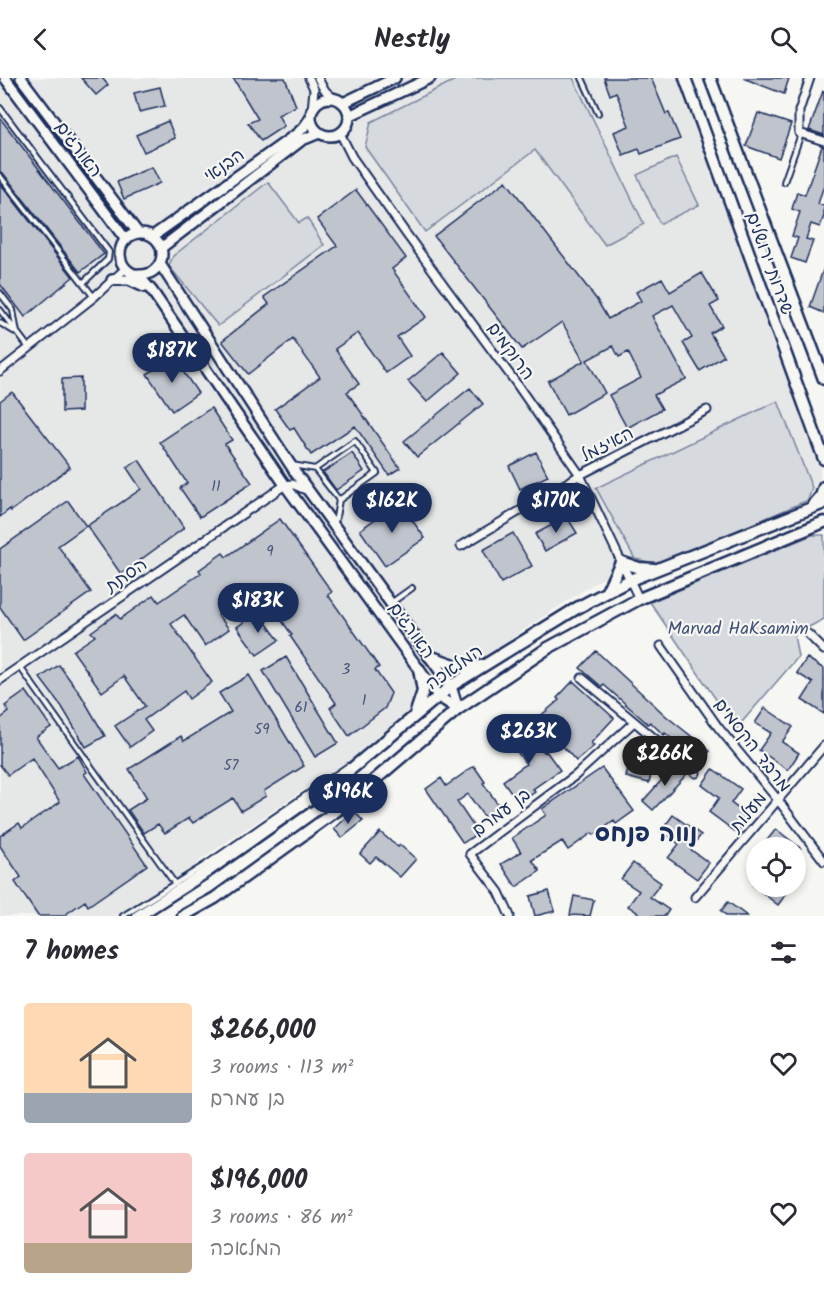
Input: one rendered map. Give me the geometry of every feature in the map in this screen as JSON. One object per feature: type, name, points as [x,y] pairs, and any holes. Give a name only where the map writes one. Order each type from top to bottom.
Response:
[{"type":"main road","name":"שדרות ירושלים","points":[[685,78],[824,459]]},
{"type":"main road","name":"שדרות ירושלים","points":[[710,78],[824,379]]},
{"type":"main road","points":[[810,508],[821,496],[824,487]]},
{"type":"main road","name":"המלאכה","points":[[138,916],[218,864],[344,775],[452,686],[484,665],[607,591],[630,580],[824,503]]},
{"type":"main road","name":"המלאכה","points":[[183,916],[215,898],[350,801],[458,709],[548,648],[639,599],[800,530],[824,522]]},
{"type":"main road","points":[[800,530],[824,527]]},
{"type":"main road","points":[[607,591],[621,562],[639,568],[657,569]]},
{"type":"main road","points":[[429,656],[463,668],[484,665]]},
{"type":"main road","points":[[415,717],[423,691],[419,669]]},
{"type":"street","name":"האורגים","points":[[5,78],[126,240]]},
{"type":"street","name":"האורגים","points":[[21,78],[138,233]]},
{"type":"street","points":[[309,78],[314,89],[311,114],[314,129],[329,136],[340,134],[347,126],[349,116],[339,102],[322,87],[318,78]]},
{"type":"street","points":[[311,114],[319,101],[331,98],[339,102],[395,78]]},
{"type":"street","points":[[349,116],[430,78]]},
{"type":"street","points":[[810,78],[799,111],[799,132],[824,141]]},
{"type":"street","name":"הבנאי","points":[[153,236],[298,133],[311,114]]},
{"type":"street","name":"הבנאי","points":[[161,248],[302,140],[319,133]]},
{"type":"street","name":"הרוקמים","points":[[340,134],[352,157],[407,235],[580,474],[639,599]]},
{"type":"street","points":[[138,233],[153,236],[161,248],[160,264],[150,273],[137,274],[126,267],[121,254],[126,240],[138,233]]},
{"type":"street","name":"האורגים","points":[[160,264],[290,465],[452,686],[458,709]]},
{"type":"street","points":[[0,371],[94,297],[126,267]]},
{"type":"street","name":"האורגים","points":[[137,274],[152,291],[285,485],[439,697],[458,709]]},
{"type":"street","points":[[112,280],[129,280],[152,291]]},
{"type":"street","name":"האיזמל","points":[[461,546],[580,474],[707,410]]},
{"type":"street","points":[[285,485],[292,484],[308,491]]},
{"type":"street","name":"הסתת","points":[[0,680],[285,485]]},
{"type":"street","points":[[268,495],[292,494]]},
{"type":"street","points":[[808,634],[824,650]]},
{"type":"street","name":"מרבד הקסמים","points":[[661,646],[718,727],[824,861]]},
{"type":"street","points":[[582,678],[696,773]]},
{"type":"street","name":"בן עמרם","points":[[510,916],[499,892],[470,854],[576,775],[634,722]]},
{"type":"street","name":"מעלות","points":[[695,897],[824,746]]},
{"type":"lane","points":[[582,78],[598,113]]},
{"type":"lane","points":[[0,108],[109,252],[108,259],[83,283]]},
{"type":"lane","points":[[784,182],[801,133]]},
{"type":"lane","points":[[0,176],[94,297]]},
{"type":"lane","points":[[0,293],[13,310],[17,333]]},
{"type":"lane","points":[[0,310],[29,348]]},
{"type":"lane","points":[[0,323],[17,333]]},
{"type":"lane","points":[[315,469],[355,441],[377,473],[339,500]]},
{"type":"lane","points":[[290,465],[315,469],[339,500],[335,527]]},
{"type":"lane","points":[[390,603],[412,588]]},
{"type":"lane","points":[[20,667],[175,884]]},
{"type":"lane","points":[[123,916],[205,865],[344,768],[362,759]]},
{"type":"lane","points":[[164,899],[168,888]]},
{"type":"shaded area","points":[[0,78],[680,78],[820,464],[820,485],[815,494],[809,497],[612,572],[443,686],[363,755],[299,793],[202,859],[141,916],[0,916]]},
{"type":"green space","points":[[459,78],[573,78],[644,224],[605,245],[535,150],[425,232],[365,147],[371,122]]},
{"type":"green space","points":[[676,157],[699,205],[660,224],[637,175]]},
{"type":"green space","points":[[268,182],[299,223],[307,218],[324,245],[218,326],[169,266],[173,256]]},
{"type":"green space","points":[[778,401],[812,488],[808,500],[659,564],[635,559],[596,488]]},
{"type":"green space","name":"Marvad HaKsamim","points":[[812,535],[824,535],[824,619],[794,635],[798,657],[736,729],[650,602]]},
{"type":"building","points":[[81,78],[102,78],[108,85],[96,95]]},
{"type":"building","points":[[233,78],[285,78],[296,106],[278,115],[284,126],[261,141],[248,123],[258,119]]},
{"type":"building","points":[[604,78],[651,78],[666,114],[669,113],[680,139],[641,154],[639,149],[623,155],[614,132],[629,126],[616,92],[610,95]]},
{"type":"building","points":[[743,78],[789,78],[784,94]]},
{"type":"building","points":[[160,87],[165,106],[139,112],[134,93]]},
{"type":"building","points":[[824,91],[824,135],[809,130]]},
{"type":"building","points":[[758,113],[791,124],[779,158],[746,146]]},
{"type":"building","points":[[0,118],[104,254],[80,272],[0,172]]},
{"type":"building","points":[[168,121],[175,138],[144,152],[136,135]]},
{"type":"building","points":[[822,146],[824,147],[824,185],[818,204],[824,206],[824,216],[820,227],[811,224],[806,239],[813,241],[805,263],[791,258],[798,238],[792,236],[800,212],[792,209],[797,192],[805,195]]},
{"type":"building","points":[[152,167],[160,183],[124,199],[117,182]]},
{"type":"building","points":[[506,181],[597,300],[608,319],[641,301],[636,292],[662,278],[670,292],[702,273],[719,301],[710,306],[722,326],[710,333],[724,356],[700,371],[683,343],[692,338],[673,305],[652,316],[686,379],[654,395],[662,409],[627,428],[609,395],[641,378],[628,352],[619,357],[613,346],[587,360],[605,393],[566,415],[548,381],[584,361],[562,322],[522,349],[434,236]]},
{"type":"building","points":[[0,183],[73,277],[25,317],[0,284]]},
{"type":"building","points":[[356,190],[406,258],[392,269],[426,317],[397,337],[410,356],[386,373],[358,333],[335,349],[359,384],[347,392],[400,468],[389,475],[355,426],[311,455],[294,428],[290,430],[275,409],[320,377],[293,339],[248,374],[222,341],[269,304],[264,297],[337,246],[317,219]]},
{"type":"building","points":[[824,271],[824,313],[810,307]]},
{"type":"building","points":[[443,352],[461,373],[427,402],[408,381]]},
{"type":"building","points":[[173,357],[198,393],[172,411],[147,374]]},
{"type":"building","points":[[81,378],[81,411],[62,412],[62,379]]},
{"type":"building","points":[[470,388],[483,404],[417,457],[404,441]]},
{"type":"building","points":[[12,392],[70,467],[0,517],[0,401]]},
{"type":"building","points":[[211,408],[232,440],[225,444],[252,483],[200,517],[180,488],[187,483],[160,442]]},
{"type":"building","points":[[536,452],[548,476],[520,489],[509,466]]},
{"type":"building","points":[[352,453],[364,471],[336,490],[323,472]]},
{"type":"building","points":[[139,460],[184,528],[121,574],[87,526],[141,489],[127,468]]},
{"type":"building","points":[[68,501],[86,526],[58,546],[91,592],[23,640],[0,607],[0,549]]},
{"type":"building","points":[[399,502],[425,538],[385,566],[360,530]]},
{"type":"building","points":[[567,517],[577,533],[545,551],[535,534]]},
{"type":"building","points":[[280,519],[332,592],[328,595],[379,667],[375,670],[391,693],[385,708],[349,736],[330,708],[336,703],[258,587],[218,615],[229,629],[205,646],[184,615],[171,624],[212,682],[189,699],[184,691],[144,720],[152,731],[130,747],[115,726],[145,706],[124,676],[102,692],[73,651],[95,636],[91,632],[116,614],[120,619],[154,595],[159,602],[201,573],[199,570],[223,553],[226,557]]},
{"type":"building","points":[[513,533],[532,566],[501,583],[483,550]]},
{"type":"building","points":[[258,612],[279,640],[257,655],[237,627]]},
{"type":"building","points":[[596,651],[666,716],[710,751],[699,763],[665,733],[664,735],[650,722],[648,724],[604,685],[602,687],[580,668]]},
{"type":"building","points":[[286,657],[338,743],[315,757],[263,671]]},
{"type":"building","points":[[807,658],[824,669],[824,714],[802,700],[813,683],[797,673]]},
{"type":"building","points":[[59,665],[81,695],[105,736],[86,747],[62,707],[40,678]]},
{"type":"building","points":[[249,675],[304,766],[264,791],[266,796],[241,811],[233,798],[193,823],[189,818],[165,833],[158,824],[144,833],[128,810],[147,798],[129,769],[181,736],[184,741],[231,712],[219,693]]},
{"type":"building","points":[[573,681],[614,718],[591,743],[594,746],[576,761],[538,718],[559,700],[557,698]]},
{"type":"building","points":[[26,691],[51,727],[36,737],[58,768],[78,756],[87,772],[84,774],[147,865],[88,906],[85,901],[63,916],[38,916],[15,882],[21,877],[0,846],[0,836],[19,823],[22,828],[60,802],[32,758],[8,775],[0,765],[0,719],[9,712],[5,706]]},
{"type":"building","points":[[765,708],[793,727],[782,742],[799,753],[788,770],[759,750],[771,733],[755,723]]},
{"type":"building","points":[[523,724],[560,770],[533,789],[535,792],[519,803],[503,781],[526,764],[506,736]]},
{"type":"building","points":[[630,761],[653,767],[649,783],[626,777]]},
{"type":"building","points":[[675,765],[686,775],[653,810],[643,801]]},
{"type":"building","points":[[474,766],[502,810],[487,821],[468,794],[457,802],[478,833],[463,843],[426,789],[441,778],[446,786]]},
{"type":"building","points":[[602,768],[634,811],[616,824],[614,821],[594,835],[592,833],[568,850],[562,841],[532,860],[540,871],[516,887],[501,864],[521,852],[512,838],[546,815],[542,809]]},
{"type":"building","points":[[713,769],[741,789],[731,803],[749,817],[737,833],[709,812],[719,798],[702,785]]},
{"type":"building","points":[[354,811],[363,821],[342,838],[334,829]]},
{"type":"building","points":[[673,815],[701,835],[690,849],[709,863],[697,879],[668,858],[679,844],[661,831]]},
{"type":"building","points":[[776,829],[786,837],[770,837]]},
{"type":"building","points":[[380,832],[416,859],[400,877],[376,857],[370,863],[360,854]]},
{"type":"building","points":[[633,863],[661,883],[650,897],[669,910],[665,916],[643,916],[628,906],[639,891],[621,879]]},
{"type":"building","points":[[549,891],[555,911],[535,916],[530,896]]},
{"type":"building","points":[[574,896],[594,900],[590,916],[570,915]]},
{"type":"building","points":[[768,897],[784,897],[778,905]]},
{"type":"building","points":[[728,902],[747,916],[727,916],[721,911]]},
{"type":"district","name":"נווה פנחס","points":[[646,833]]}]
